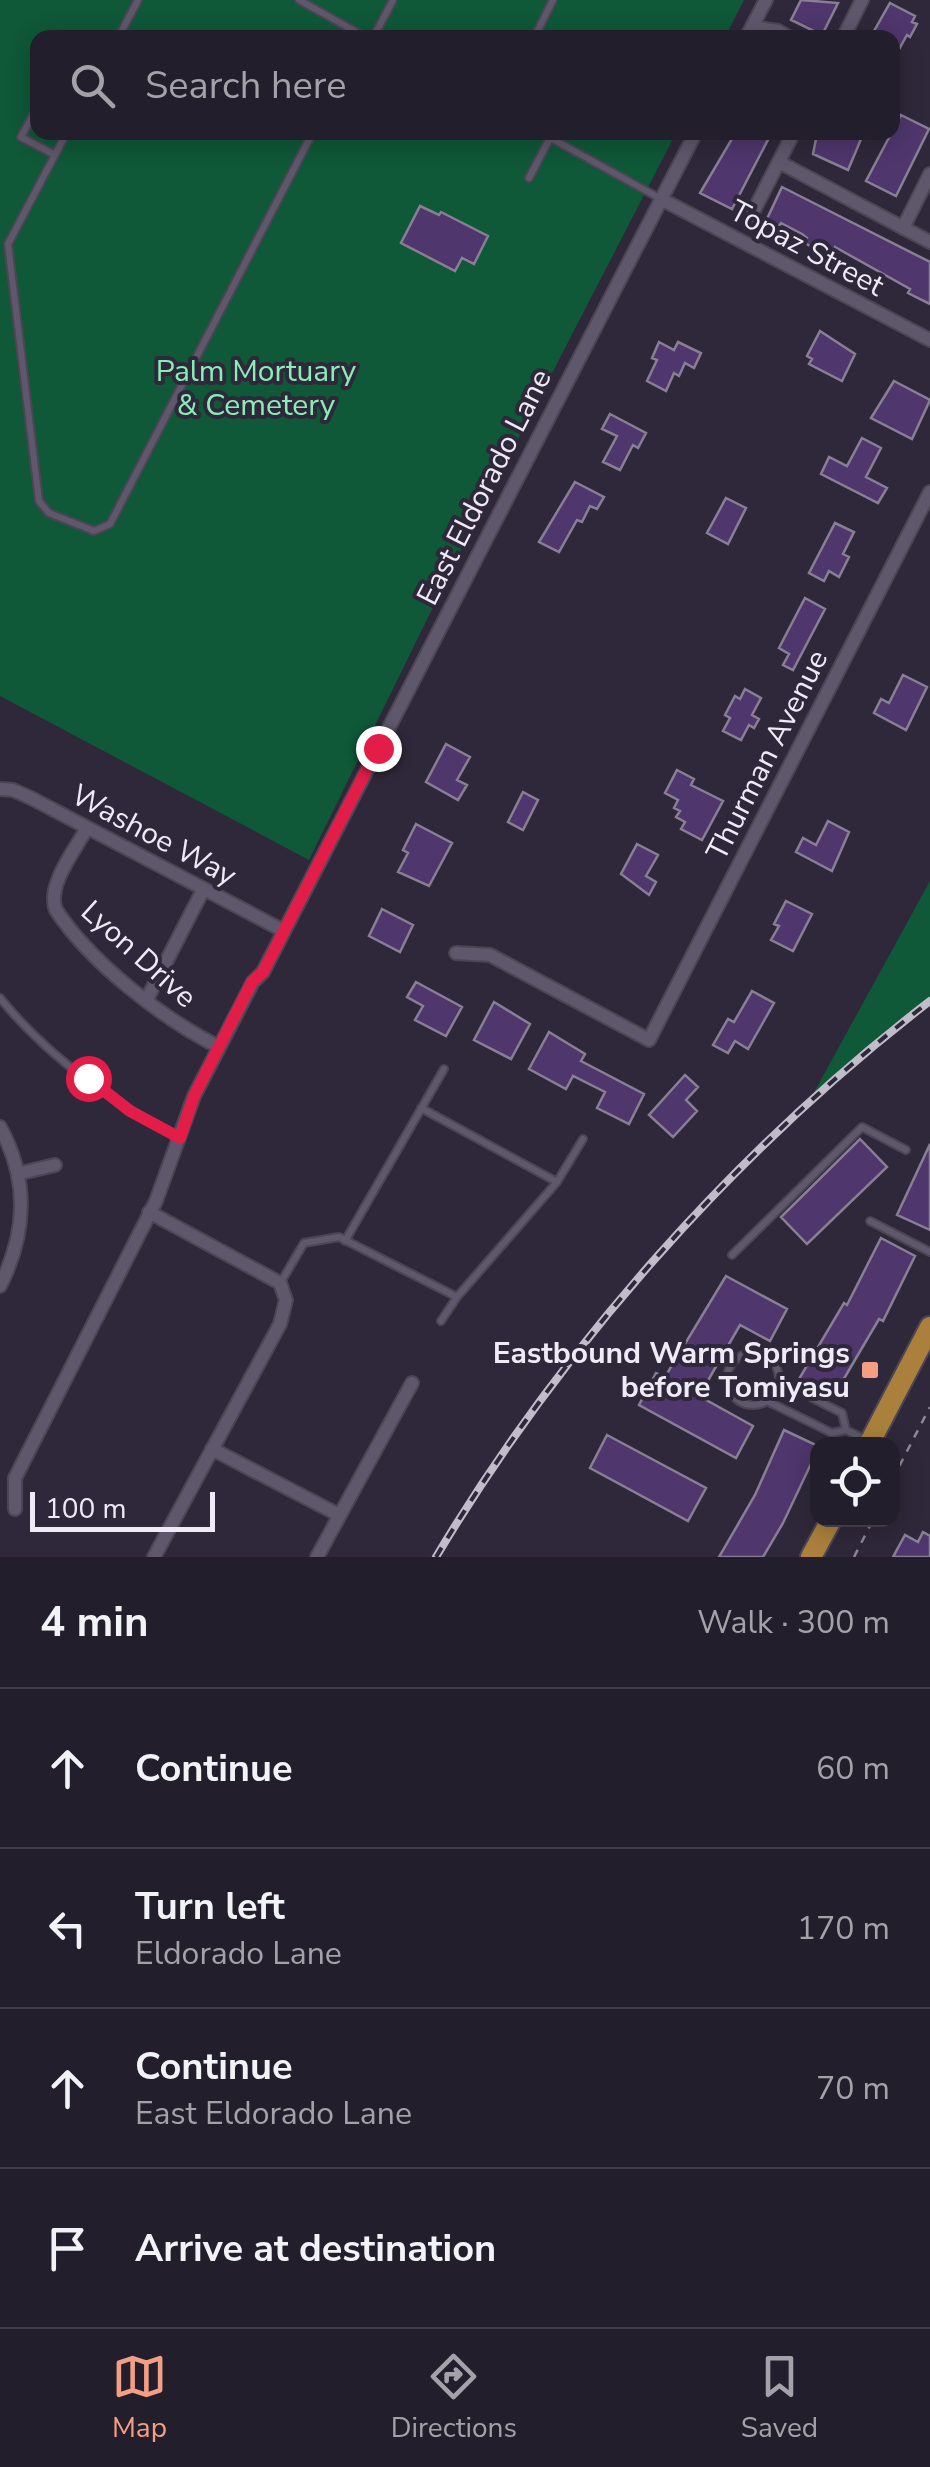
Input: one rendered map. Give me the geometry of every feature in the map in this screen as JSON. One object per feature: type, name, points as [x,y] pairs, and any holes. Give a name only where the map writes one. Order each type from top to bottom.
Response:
[{"type":"main road","points":[[873,1437],[930,1327]]},
{"type":"main road","points":[[811,1557],[826,1527]]},
{"type":"street","points":[[750,30],[766,0]]},
{"type":"street","points":[[847,30],[862,0]]},
{"type":"street","name":"East Eldorado Lane","points":[[182,1132],[194,1096],[219,1047],[284,931],[692,140]]},
{"type":"street","points":[[751,216],[790,140]]},
{"type":"street","points":[[779,162],[930,242]]},
{"type":"street","points":[[903,228],[930,174]]},
{"type":"street","name":"Topaz Street","points":[[661,199],[930,340]]},
{"type":"street","name":"Thurman Avenue","points":[[456,953],[490,955],[649,1040],[930,492]]},
{"type":"street","name":"Washoe Way","points":[[0,789],[13,790],[284,931]]},
{"type":"street","name":"Lyon Drive","points":[[87,828],[51,899],[62,919],[146,999],[188,1031],[219,1047]]},
{"type":"street","points":[[146,999],[203,890]]},
{"type":"street","points":[[0,1127],[20,1173],[22,1208],[17,1244],[0,1286]]},
{"type":"street","points":[[14,1509],[15,1478],[150,1212],[182,1132]]},
{"type":"street","points":[[20,1173],[55,1165]]},
{"type":"street","points":[[150,1212],[280,1283],[286,1300],[280,1324],[154,1557]]},
{"type":"street","points":[[317,1557],[412,1383]]},
{"type":"street","points":[[212,1448],[340,1515]]},
{"type":"lane","points":[[122,30],[138,0]]},
{"type":"lane","points":[[298,0],[353,30]]},
{"type":"lane","points":[[371,30],[393,0]]},
{"type":"lane","points":[[538,30],[553,0]]},
{"type":"lane","points":[[30,121],[21,137],[55,155]]},
{"type":"lane","points":[[63,140],[8,244],[39,502],[50,513],[94,532],[110,524],[309,140]]},
{"type":"lane","points":[[530,178],[549,140]]},
{"type":"lane","points":[[554,140],[661,199]]},
{"type":"lane","points":[[0,998],[36,1036],[110,1096],[182,1132]]},
{"type":"lane","points":[[345,1240],[444,1069]]},
{"type":"lane","points":[[422,1108],[557,1182]]},
{"type":"lane","points":[[732,1255],[862,1127],[906,1150]]},
{"type":"lane","points":[[441,1321],[557,1182],[584,1139]]},
{"type":"lane","points":[[870,1221],[930,1252]]},
{"type":"lane","points":[[280,1283],[304,1242],[339,1238],[458,1297]]},
{"type":"lane","points":[[767,1401],[779,1380],[775,1365],[763,1354],[746,1353],[733,1362],[727,1378],[732,1395],[747,1404],[767,1401],[832,1434],[846,1430],[859,1437]]},
{"type":"lane","points":[[779,1380],[842,1413],[846,1430]]},
{"type":"path","points":[[900,1465],[930,1407]]},
{"type":"path","points":[[854,1557],[869,1527]]},
{"type":"green space","name":"Palm Mortuary & Cemetery","points":[[0,0],[744,0],[729,30],[30,30],[30,140],[672,140],[466,540],[309,860],[0,696]]},
{"type":"green space","points":[[930,881],[930,1001],[806,1107]]},
{"type":"building","points":[[801,0],[838,3],[824,30],[812,30],[791,20]]},
{"type":"building","points":[[890,3],[915,16],[912,22],[917,24],[900,48],[900,30],[875,30]]},
{"type":"building","points":[[900,117],[929,129],[896,196],[866,181],[888,140],[900,140]]},
{"type":"building","points":[[731,140],[768,140],[732,209],[700,193]]},
{"type":"building","points":[[816,140],[861,140],[848,170],[813,154]]},
{"type":"building","points":[[782,187],[930,262],[930,304],[835,247],[833,253],[821,247],[819,251],[805,243],[807,238],[802,234],[781,223],[778,227],[766,221]]},
{"type":"building","points":[[420,206],[488,236],[474,264],[462,258],[455,271],[401,243]]},
{"type":"building","points":[[820,331],[855,354],[842,381],[809,364],[812,359],[807,356]]},
{"type":"building","points":[[659,342],[674,350],[678,342],[701,353],[694,368],[685,363],[679,376],[674,373],[666,391],[647,381],[657,360],[652,358]]},
{"type":"building","points":[[894,381],[930,400],[912,439],[871,418]]},
{"type":"building","points":[[610,414],[646,433],[638,448],[633,445],[620,470],[603,462],[617,436],[602,429]]},
{"type":"building","points":[[862,438],[881,448],[866,477],[887,488],[878,503],[821,474],[829,457],[847,466]]},
{"type":"building","points":[[575,482],[604,497],[597,509],[590,506],[582,522],[577,520],[559,552],[539,542]]},
{"type":"building","points":[[726,498],[746,508],[728,544],[707,533]]},
{"type":"building","points":[[835,523],[854,532],[843,554],[849,557],[839,577],[829,571],[824,581],[809,573]]},
{"type":"building","points":[[805,598],[825,609],[793,670],[783,665],[789,654],[779,648]]},
{"type":"building","points":[[903,675],[927,687],[906,730],[874,713],[881,699],[889,703]]},
{"type":"building","points":[[745,689],[761,698],[752,715],[759,719],[754,728],[749,725],[741,740],[723,731],[730,718],[725,715],[735,696],[740,699]]},
{"type":"building","points":[[446,744],[470,757],[457,780],[467,785],[458,800],[426,782]]},
{"type":"building","points":[[677,770],[694,779],[691,785],[723,801],[702,840],[681,829],[685,822],[676,817],[680,811],[674,808],[678,800],[665,793]]},
{"type":"building","points":[[523,792],[538,800],[523,830],[508,822]]},
{"type":"building","points":[[828,821],[849,832],[832,871],[796,852],[803,838],[816,845]]},
{"type":"building","points":[[416,824],[452,843],[429,886],[398,872],[408,853],[403,850]]},
{"type":"building","points":[[637,844],[658,855],[646,876],[656,882],[649,895],[621,874]]},
{"type":"building","points":[[786,901],[812,914],[793,951],[771,940]]},
{"type":"building","points":[[382,909],[413,925],[400,952],[369,936]]},
{"type":"building","points":[[416,982],[462,1007],[446,1036],[415,1020],[423,1006],[407,997]]},
{"type":"building","points":[[752,991],[774,1003],[748,1049],[735,1041],[728,1053],[713,1045],[728,1019],[734,1022]]},
{"type":"building","points":[[494,1002],[530,1024],[511,1059],[474,1040]]},
{"type":"building","points":[[549,1032],[585,1054],[581,1061],[644,1094],[629,1124],[597,1108],[605,1092],[573,1076],[566,1089],[529,1069]]},
{"type":"building","points":[[685,1075],[698,1087],[686,1100],[697,1111],[673,1137],[649,1115]]},
{"type":"building","points":[[860,1139],[887,1167],[807,1244],[781,1217]]},
{"type":"building","points":[[930,1144],[930,1230],[897,1215]]},
{"type":"building","points":[[881,1238],[915,1256],[883,1321],[879,1319],[835,1394],[821,1386],[819,1390],[799,1379],[844,1303],[847,1305]]},
{"type":"building","points":[[726,1276],[787,1309],[770,1341],[740,1325],[699,1396],[753,1426],[736,1458],[639,1405],[656,1373],[665,1377]]},
{"type":"building","points":[[784,1430],[810,1442],[810,1466],[763,1557],[719,1557],[755,1495]]},
{"type":"building","points":[[607,1435],[706,1488],[688,1521],[590,1468]]},
{"type":"building","points":[[923,1532],[930,1536],[930,1557],[893,1557],[905,1535],[918,1542]]},
{"type":"railway","points":[[436,1557],[539,1403],[657,1256],[789,1121],[930,1001]]},
{"type":"place","name":"Eastbound Warm Springs before Tomiyasu","points":[[870,1370]]},
{"type":"route","points":[[88,1078],[130,1111],[180,1138],[194,1096],[252,982],[263,972],[378,748]]}]
